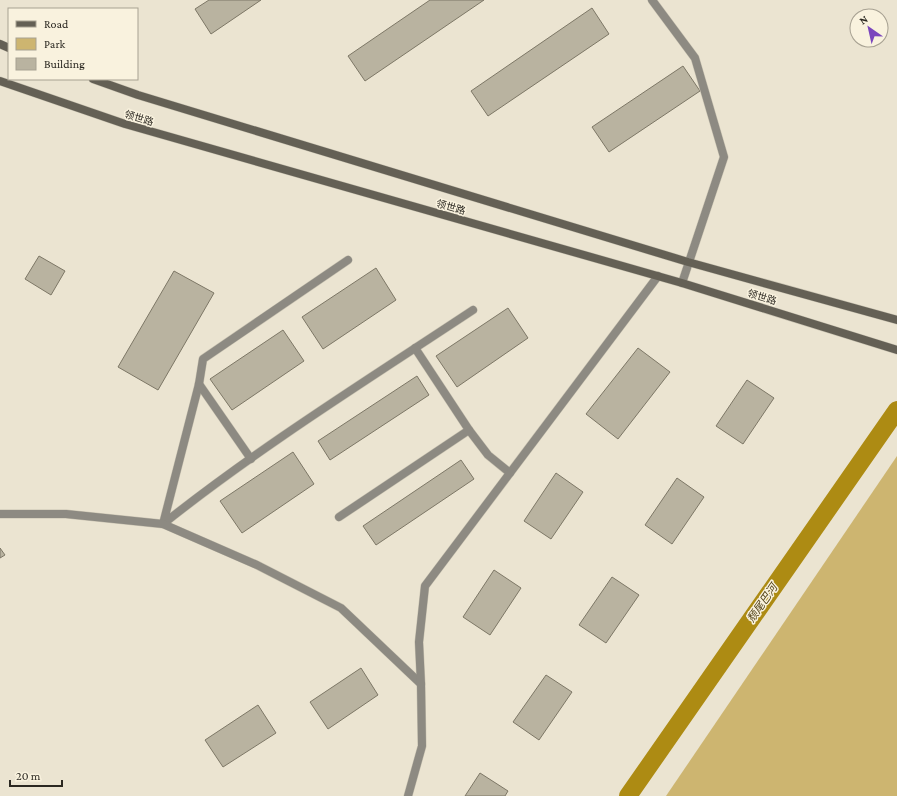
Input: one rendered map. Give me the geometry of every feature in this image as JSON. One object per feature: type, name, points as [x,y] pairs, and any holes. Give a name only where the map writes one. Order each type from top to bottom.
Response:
[{"type":"street","points":[[652,0],[695,58],[724,157],[682,283]]},
{"type":"street","name":"领世路","points":[[96,80],[138,96],[688,262],[897,320]]},
{"type":"street","name":"领世路","points":[[0,81],[125,124],[682,283],[897,350]]},
{"type":"street","points":[[163,524],[200,384],[203,359],[348,260]]},
{"type":"street","points":[[408,796],[422,746],[419,642],[425,586],[658,276]]},
{"type":"street","points":[[163,524],[196,497],[251,459],[473,310]]},
{"type":"street","points":[[415,348],[469,430],[488,455],[510,473]]},
{"type":"street","points":[[200,384],[251,459]]},
{"type":"street","points":[[339,516],[469,430]]},
{"type":"street","points":[[0,514],[66,514],[163,524],[257,564],[341,608],[421,684]]},
{"type":"green space","points":[[897,456],[897,796],[666,796]]},
{"type":"building","points":[[209,0],[261,0],[211,34],[195,9]]},
{"type":"building","points":[[430,0],[484,0],[365,81],[348,56]]},
{"type":"building","points":[[592,8],[609,34],[488,116],[471,91]]},
{"type":"building","points":[[683,66],[700,91],[609,152],[592,127]]},
{"type":"building","points":[[39,256],[65,271],[51,295],[25,279]]},
{"type":"building","points":[[376,268],[396,300],[323,349],[302,317]]},
{"type":"building","points":[[174,271],[214,293],[158,390],[118,367]]},
{"type":"building","points":[[508,308],[528,338],[457,387],[436,356]]},
{"type":"building","points":[[283,330],[304,361],[232,410],[210,379]]},
{"type":"building","points":[[638,348],[670,372],[618,439],[586,414]]},
{"type":"building","points":[[417,376],[429,395],[330,460],[318,441]]},
{"type":"building","points":[[747,380],[774,398],[743,444],[716,426]]},
{"type":"building","points":[[293,452],[314,484],[242,533],[220,501]]},
{"type":"building","points":[[461,460],[474,479],[376,545],[363,526]]},
{"type":"building","points":[[556,473],[583,492],[551,539],[524,521]]},
{"type":"building","points":[[677,478],[704,497],[672,544],[645,525]]},
{"type":"building","points":[[0,548],[5,555],[0,558]]},
{"type":"building","points":[[494,570],[521,588],[490,635],[463,617]]},
{"type":"building","points":[[612,577],[639,595],[606,643],[579,625]]},
{"type":"building","points":[[361,668],[378,695],[328,729],[310,702]]},
{"type":"building","points":[[546,675],[572,692],[539,740],[513,722]]},
{"type":"building","points":[[258,705],[276,733],[223,767],[205,740]]},
{"type":"building","points":[[480,773],[508,791],[505,796],[465,796]]},
{"type":"waterway","name":"颓尾巴河","points":[[628,796],[897,410]]}]
